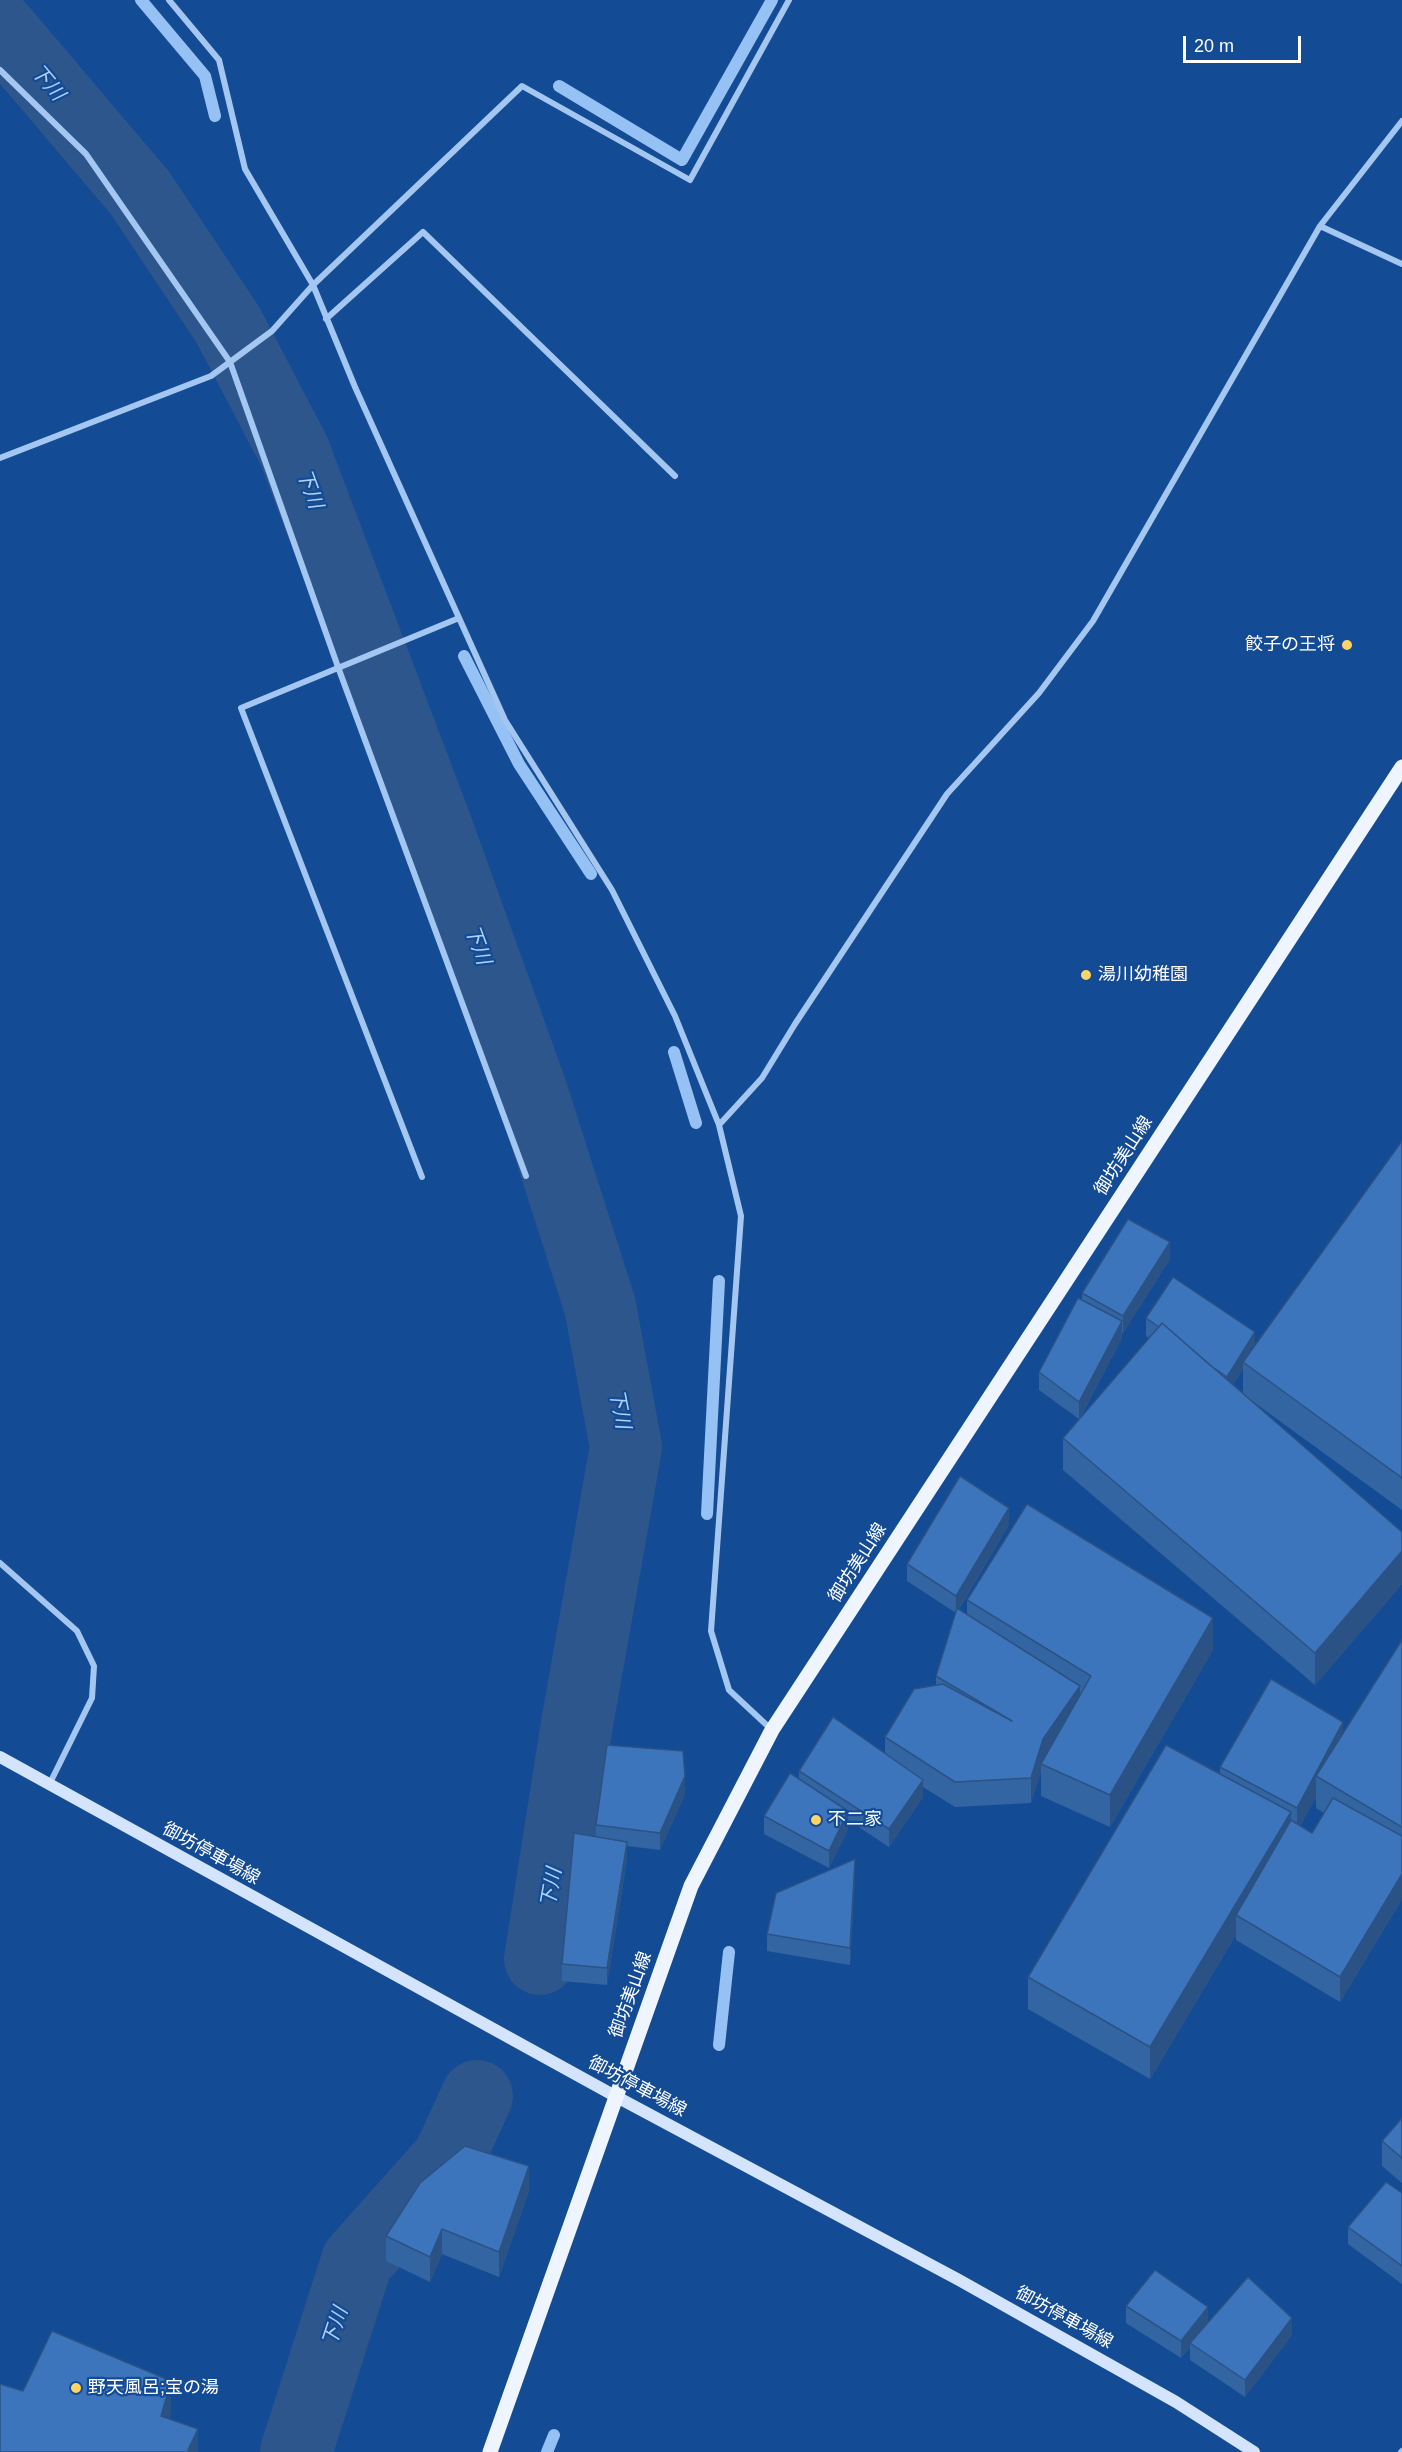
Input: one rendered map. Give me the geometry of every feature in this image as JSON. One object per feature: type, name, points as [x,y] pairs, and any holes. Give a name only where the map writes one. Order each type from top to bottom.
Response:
[{"type":"main road","name":"御坊美山線","points":[[490,2452],[691,1886],[772,1730],[1402,767]]},
{"type":"main road","name":"御坊停車場線","points":[[1,1760],[615,2096],[959,2280],[1176,2402],[1254,2452]]},
{"type":"street","points":[[169,0],[219,60],[245,169],[313,285],[326,320],[505,720],[612,890],[675,1016],[719,1125],[741,1216],[711,1631],[729,1690],[772,1730]]},
{"type":"street","points":[[0,458],[211,376],[272,332],[313,285],[522,86],[690,180],[789,0]]},
{"type":"street","points":[[0,70],[86,154],[230,362],[338,667],[526,1176]]},
{"type":"street","points":[[719,1125],[762,1078],[795,1024],[947,794],[1039,693],[1093,621],[1320,226],[1402,121]]},
{"type":"street","points":[[1320,226],[1402,264]]},
{"type":"street","points":[[326,320],[423,232],[675,476]]},
{"type":"street","points":[[422,1177],[241,708],[459,618]]},
{"type":"street","points":[[0,1563],[77,1631],[94,1666],[93,1698],[49,1785]]},
{"type":"building","points":[[1402,1141],[1402,1478],[1243,1362]]},
{"type":"building","points":[[1128,1219],[1170,1242],[1123,1316],[1082,1293]]},
{"type":"building","points":[[1173,1277],[1255,1332],[1227,1377],[1162,1323],[1159,1327],[1146,1318]]},
{"type":"building","points":[[1078,1298],[1122,1321],[1079,1402],[1039,1372]]},
{"type":"building","points":[[1162,1323],[1402,1532],[1402,1551],[1315,1653],[1063,1438]]},
{"type":"building","points":[[960,1476],[1009,1508],[956,1596],[907,1564]]},
{"type":"building","points":[[1027,1504],[1213,1618],[1110,1795],[1041,1764],[1091,1676],[967,1600]]},
{"type":"building","points":[[957,1608],[1080,1686],[1043,1739],[1031,1778],[955,1782],[885,1737],[914,1689],[943,1684],[1012,1721],[936,1676]]},
{"type":"building","points":[[1402,1640],[1402,1827],[1316,1776]]},
{"type":"building","points":[[1271,1679],[1343,1722],[1297,1808],[1220,1767]]},
{"type":"building","points":[[833,1717],[923,1780],[889,1829],[799,1771]]},
{"type":"building","points":[[607,1745],[683,1751],[685,1776],[660,1833],[596,1825]]},
{"type":"building","points":[[1166,1745],[1291,1812],[1150,2047],[1028,1977]]},
{"type":"building","points":[[790,1773],[848,1811],[829,1851],[764,1816]]},
{"type":"building","points":[[1333,1798],[1402,1836],[1402,1874],[1340,1977],[1236,1915],[1291,1820],[1312,1833]]},
{"type":"building","points":[[574,1833],[627,1842],[607,1968],[562,1964]]},
{"type":"building","points":[[855,1859],[850,1948],[767,1934],[776,1893]]},
{"type":"building","points":[[1402,2118],[1402,2158],[1382,2141]]},
{"type":"building","points":[[465,2146],[529,2166],[499,2252],[442,2229],[430,2257],[386,2236],[420,2183]]},
{"type":"building","points":[[1386,2182],[1402,2193],[1402,2266],[1348,2227]]},
{"type":"building","points":[[1155,2270],[1208,2307],[1181,2341],[1126,2306]]},
{"type":"building","points":[[1248,2277],[1292,2318],[1245,2380],[1190,2343]]},
{"type":"building","name":"野天風呂;宝の湯","points":[[52,2331],[171,2381],[161,2416],[198,2429],[188,2450],[192,2452],[0,2452],[0,2384],[23,2391]]},
{"type":"waterway","points":[[141,0],[205,76],[215,116]]},
{"type":"waterway","points":[[559,86],[682,160],[772,0]]},
{"type":"waterway","name":"下川","points":[[0,28],[140,193],[228,325],[294,451],[437,828],[531,1090],[600,1306],[626,1447],[577,1724],[540,1959]]},
{"type":"waterway","points":[[464,656],[519,764],[591,874]]},
{"type":"waterway","points":[[674,1052],[696,1123]]},
{"type":"waterway","points":[[707,1514],[719,1281]]},
{"type":"waterway","points":[[719,2045],[729,1952]]},
{"type":"waterway","name":"下川","points":[[296,2452],[357,2261],[448,2159],[477,2096]]},
{"type":"waterway","points":[[547,2452],[554,2435]]},
{"type":"place","name":"餃子の王将","points":[[1347,645]]},
{"type":"place","name":"湯川幼稚園","points":[[1086,975]]},
{"type":"place","name":"不二家","points":[[816,1820]]},
{"type":"place","name":"野天風呂;宝の湯","points":[[76,2388]]}]
